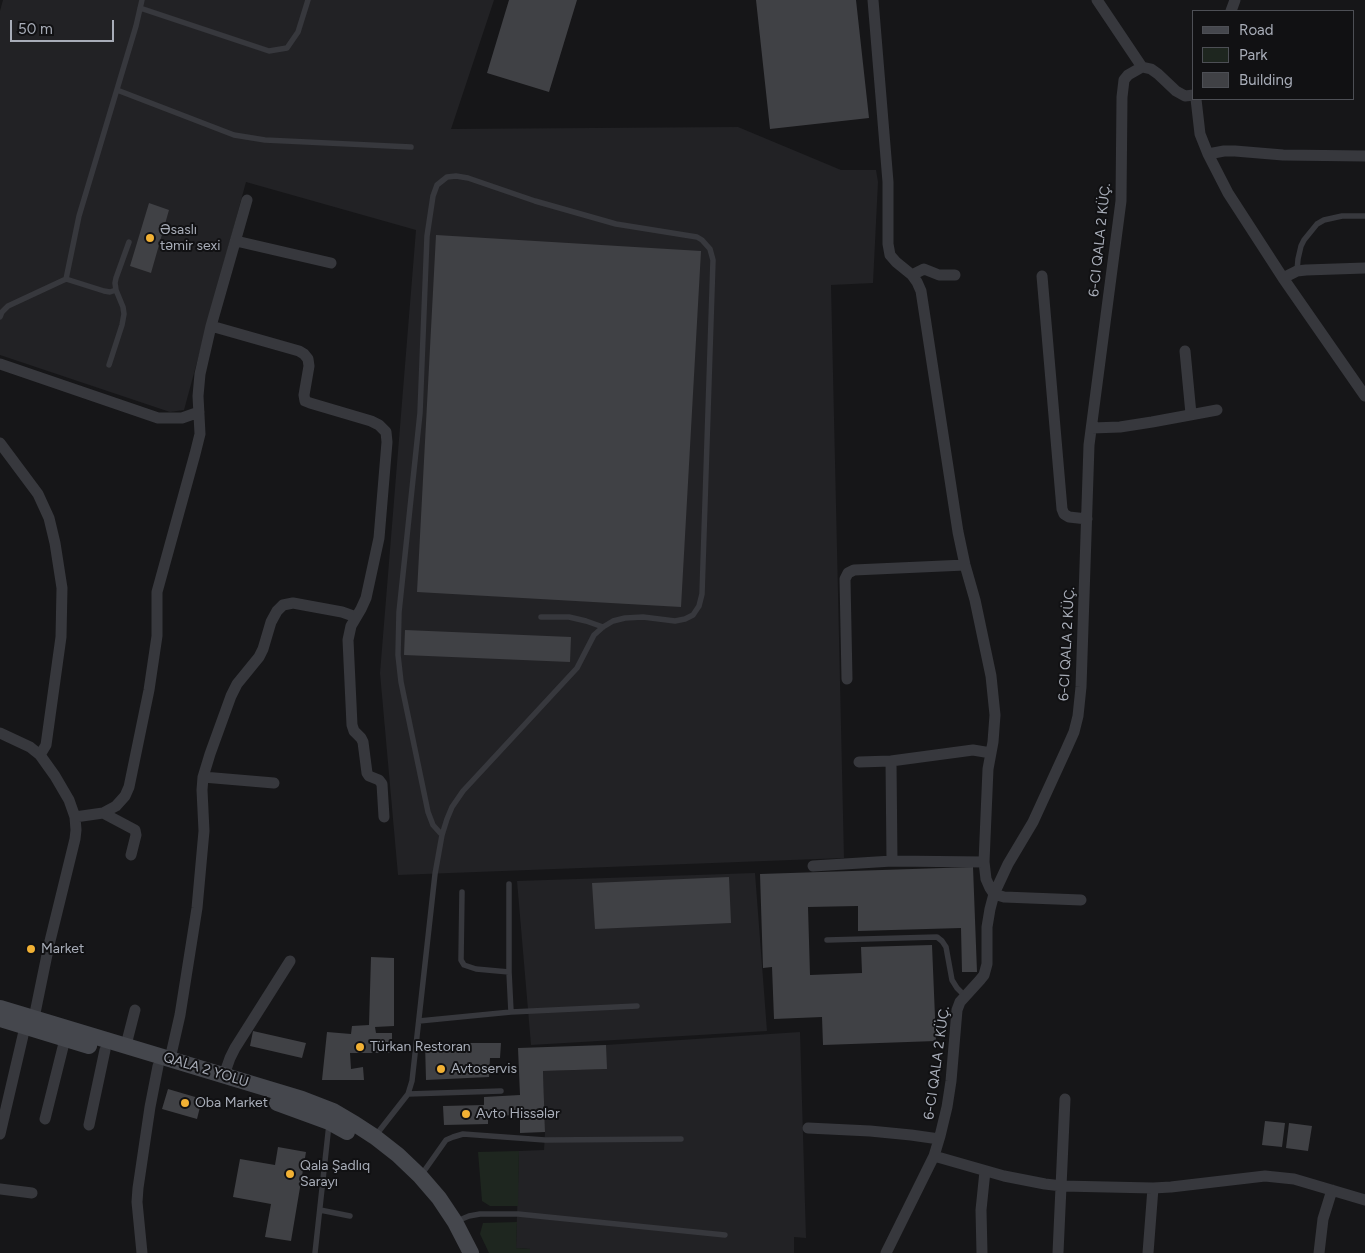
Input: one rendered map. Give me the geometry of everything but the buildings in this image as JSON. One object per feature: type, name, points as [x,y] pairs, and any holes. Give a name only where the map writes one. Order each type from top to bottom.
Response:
[{"type":"main road","name":"QALA 2 YOLU","points":[[0,1008],[65,1039],[105,1050],[224,1075],[302,1099],[332,1111],[375,1137],[420,1176],[439,1198],[455,1222],[471,1253]]},
{"type":"main road","name":"QALA 2 YOLU","points":[[0,1019],[30,1022],[126,1045],[164,1062],[329,1122],[370,1147],[413,1184],[436,1212],[459,1253]]},
{"type":"street","points":[[873,0],[888,182],[888,244],[890,255],[912,275],[921,291],[956,522],[991,676],[995,715],[993,742],[988,768],[984,862],[986,879],[994,894],[1012,898],[1081,900]]},
{"type":"street","points":[[1102,3],[1142,67]]},
{"type":"street","points":[[886,1253],[934,1156],[947,1107],[951,1081],[956,1010],[960,1002],[984,975],[990,908],[994,894],[1000,879],[1033,822],[1070,741],[1078,716],[1081,687],[1090,445],[1121,202],[1124,80],[1128,75],[1142,67],[1151,69],[1176,91],[1185,96],[1192,95]]},
{"type":"street","points":[[1196,100],[1200,134],[1228,193],[1365,396]]},
{"type":"street","points":[[1208,154],[1235,151],[1284,155],[1365,156]]},
{"type":"street","points":[[75,817],[103,813],[116,806],[125,796],[129,787],[149,690],[157,636],[158,592],[200,434],[198,396],[200,374],[211,326],[246,200]]},
{"type":"street","points":[[236,241],[331,262]]},
{"type":"street","points":[[1284,278],[1297,271],[1365,268]]},
{"type":"street","points":[[912,275],[924,269],[939,275],[954,275]]},
{"type":"street","points":[[1042,276],[1062,509],[1064,514],[1069,517],[1087,519]]},
{"type":"street","points":[[211,326],[304,354],[308,359],[309,366],[304,395],[305,400],[371,421],[379,425],[386,432],[387,442],[379,538],[366,598],[362,609],[350,626],[348,640],[352,725],[354,731],[363,742],[367,773],[382,784],[384,817]]},
{"type":"street","points":[[1185,351],[1191,414]]},
{"type":"street","points":[[0,364],[158,418],[182,418],[199,412]]},
{"type":"street","points":[[1092,428],[1120,427],[1217,410]]},
{"type":"street","points":[[0,443],[38,494],[49,518],[56,543],[62,588],[61,637],[46,745],[40,755]]},
{"type":"street","points":[[848,679],[844,579],[848,573],[854,570],[965,565]]},
{"type":"street","points":[[142,1253],[137,1202],[138,1188],[150,1107],[180,1015],[197,908],[204,831],[203,777],[210,754],[237,684],[259,657],[271,622],[278,611],[284,606],[293,603],[342,612],[356,617]]},
{"type":"street","points":[[0,733],[30,747],[48,764],[64,792],[75,817],[76,830],[30,1022],[0,1134]]},
{"type":"street","points":[[859,762],[891,761],[973,750],[991,753]]},
{"type":"street","points":[[891,761],[892,861]]},
{"type":"street","points":[[203,777],[274,783]]},
{"type":"street","points":[[103,813],[135,830],[136,835],[131,855]]},
{"type":"street","points":[[813,866],[892,861],[984,862]]},
{"type":"street","points":[[224,1075],[235,1048],[290,961]]},
{"type":"street","points":[[126,1045],[135,1010]]},
{"type":"street","points":[[45,1119],[65,1039]]},
{"type":"street","points":[[89,1125],[105,1050]]},
{"type":"street","points":[[1058,1253],[1065,1099]]},
{"type":"street","points":[[808,1128],[870,1131],[939,1139]]},
{"type":"street","points":[[934,1156],[984,1171],[1062,1186],[1171,1188],[1265,1176],[1294,1179],[1365,1200]]},
{"type":"street","points":[[982,1253],[981,1210],[984,1171]]},
{"type":"street","points":[[1148,1253],[1153,1188]]},
{"type":"street","points":[[0,1189],[32,1193]]},
{"type":"street","points":[[1319,1253],[1323,1219],[1332,1190]]},
{"type":"lane","points":[[66,279],[79,216],[136,26],[142,0]]},
{"type":"lane","points":[[140,8],[268,51],[287,48],[298,32],[308,0]]},
{"type":"lane","points":[[117,90],[234,135],[265,140],[411,147]]},
{"type":"lane","points":[[375,1137],[408,1094],[412,1081],[436,874],[442,835],[452,807],[463,791],[577,668],[594,635],[603,627],[613,621],[625,618],[643,617],[675,621],[685,619],[693,615],[699,606],[702,594],[714,260],[710,249],[697,236],[616,224],[535,201],[468,178],[456,176],[447,177],[437,185],[427,236],[420,413],[399,612],[398,655],[401,682],[428,812],[433,825],[442,835]]},
{"type":"lane","points":[[1297,271],[1301,246],[1317,224],[1324,220],[1342,216],[1365,216]]},
{"type":"lane","points":[[109,365],[124,314],[116,290],[116,278],[129,242]]},
{"type":"lane","points":[[0,317],[8,306],[66,279],[104,291],[116,290]]},
{"type":"lane","points":[[541,617],[569,618],[603,627]]},
{"type":"lane","points":[[509,884],[511,1012]]},
{"type":"lane","points":[[462,892],[461,960],[464,965],[476,969],[510,972]]},
{"type":"lane","points":[[827,940],[937,937],[946,948],[952,980],[965,996]]},
{"type":"lane","points":[[419,1021],[511,1012],[637,1006]]},
{"type":"lane","points":[[408,1094],[501,1091]]},
{"type":"lane","points":[[315,1253],[329,1122]]},
{"type":"lane","points":[[420,1176],[446,1140],[463,1134],[545,1140],[681,1139]]},
{"type":"lane","points":[[320,1210],[350,1216]]},
{"type":"lane","points":[[455,1222],[480,1214],[518,1214],[725,1235]]},
{"type":"shaded area","points":[[3,0],[494,0],[451,129],[738,127],[841,170],[876,170],[878,182],[873,283],[831,285],[844,858],[398,875],[380,673],[416,230],[246,182],[184,410],[170,412],[0,355],[0,11]]},
{"type":"shaded area","points":[[755,873],[767,1031],[531,1045],[517,881]]},
{"type":"shaded area","points":[[800,1032],[806,1238],[794,1237],[794,1253],[530,1253],[530,1249],[516,1248],[519,1151],[544,1150],[543,1071],[606,1069],[606,1045]]},
{"type":"green space","points":[[519,1151],[518,1206],[490,1206],[482,1201],[478,1152]]},
{"type":"green space","points":[[517,1222],[516,1248],[530,1249],[530,1253],[489,1253],[480,1234],[483,1223]]},
{"type":"place","name":"Əsaslı təmir sexi","points":[[150,238]]},
{"type":"place","name":"Market","points":[[31,949]]},
{"type":"place","name":"Türkan Restoran","points":[[360,1047]]},
{"type":"place","name":"Avtoservis","points":[[441,1069]]},
{"type":"place","name":"Oba Market","points":[[185,1103]]},
{"type":"place","name":"Avto Hissələr","points":[[466,1114]]},
{"type":"place","name":"Qala Şadlıq Sarayı","points":[[290,1174]]}]
